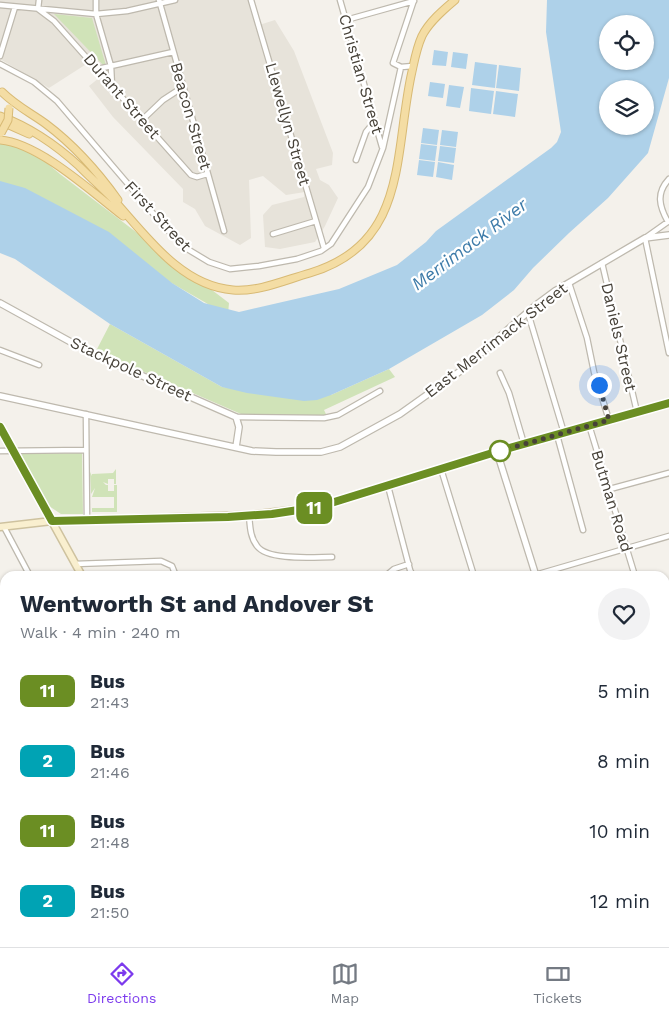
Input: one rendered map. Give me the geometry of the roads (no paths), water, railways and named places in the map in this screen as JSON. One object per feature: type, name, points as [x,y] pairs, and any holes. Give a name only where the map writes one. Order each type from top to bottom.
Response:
[{"type":"main road","points":[[0,121],[26,133],[55,151],[169,259],[188,274],[225,289],[257,288],[336,264],[366,240],[381,219],[389,201],[397,173],[417,48],[423,34],[438,15],[455,0]]},
{"type":"main road","points":[[1,91],[16,105],[54,130],[80,154],[108,186],[137,227]]},
{"type":"main road","points":[[1,91],[9,108],[8,120],[0,136],[46,159],[75,178],[137,227]]},
{"type":"main road","points":[[0,116],[39,135],[64,153],[112,199],[137,227]]},
{"type":"main road","points":[[2,527],[52,521],[249,516],[318,507],[524,444],[669,403]]},
{"type":"main road","points":[[0,427],[79,571]]},
{"type":"street","points":[[38,9],[39,0]]},
{"type":"street","points":[[96,0],[96,14],[111,66],[112,87]]},
{"type":"street","points":[[0,5],[96,14],[116,13],[175,0]]},
{"type":"street","name":"Llewellyn Street","points":[[251,0],[324,248]]},
{"type":"street","name":"Christian Street","points":[[340,0],[383,148]]},
{"type":"street","points":[[346,20],[414,0]]},
{"type":"street","points":[[413,66],[401,67],[393,63],[414,0]]},
{"type":"street","name":"Beacon Street","points":[[159,2],[224,231]]},
{"type":"street","points":[[0,56],[15,7]]},
{"type":"street","name":"Durant Street","points":[[38,9],[54,21],[192,175],[197,177],[207,174]]},
{"type":"street","points":[[98,69],[173,52]]},
{"type":"street","name":"First Street","points":[[0,64],[34,82],[57,101],[170,234],[194,254],[222,268],[244,268],[297,259],[331,244],[368,187],[383,148],[401,67]]},
{"type":"street","points":[[142,120],[163,100],[183,87]]},
{"type":"street","points":[[356,160],[366,132],[375,120]]},
{"type":"street","points":[[669,179],[660,194],[661,204],[668,221],[645,238],[669,353]]},
{"type":"street","points":[[273,234],[316,221]]},
{"type":"street","name":"East Merrimack Street","points":[[0,396],[252,451],[321,452],[340,447],[400,414],[459,372],[528,312],[569,282],[645,238],[669,235]]},
{"type":"street","name":"Daniels Street","points":[[602,263],[636,412]]},
{"type":"street","points":[[569,282],[587,338],[594,372],[609,420]]},
{"type":"street","name":"Stackpole Street","points":[[0,303],[78,346],[236,417]]},
{"type":"street","points":[[528,312],[561,434],[583,530]]},
{"type":"street","points":[[0,350],[39,365]]},
{"type":"street","points":[[500,373],[509,393],[524,444]]},
{"type":"street","points":[[236,447],[239,427],[236,417],[324,418],[338,415],[380,391]]},
{"type":"street","points":[[86,414],[87,520]]},
{"type":"street","name":"Butman Road","points":[[589,425],[634,571]]},
{"type":"street","points":[[0,450],[86,450]]},
{"type":"street","points":[[497,452],[533,571]]},
{"type":"street","points":[[440,469],[472,571]]},
{"type":"street","points":[[610,489],[669,473]]},
{"type":"street","points":[[388,486],[411,571]]},
{"type":"street","points":[[249,516],[252,536],[262,551],[279,555],[332,557]]},
{"type":"street","points":[[2,527],[27,571]]},
{"type":"street","points":[[551,571],[669,536]]},
{"type":"street","points":[[75,564],[161,561],[172,566],[174,571]]},
{"type":"street","points":[[391,571],[394,568],[409,564]]},
{"type":"water","name":"Merrimack River","points":[[547,0],[669,0],[669,78],[654,132],[654,80],[599,80],[599,135],[653,135],[648,153],[608,198],[533,268],[514,290],[482,315],[389,369],[317,400],[304,401],[247,393],[222,387],[110,324],[15,259],[0,253],[0,181],[25,188],[109,232],[172,283],[204,303],[239,312],[339,289],[397,265],[426,242],[436,231],[551,148],[557,142],[561,132],[546,32]]},
{"type":"water","points":[[434,50],[448,52],[446,66],[432,65]]},
{"type":"water","points":[[453,52],[468,54],[466,69],[451,67]]},
{"type":"water","points":[[475,62],[497,65],[495,88],[472,85]]},
{"type":"water","points":[[499,65],[521,68],[519,91],[496,88]]},
{"type":"water","points":[[430,82],[445,84],[443,98],[428,96]]},
{"type":"water","points":[[449,85],[464,87],[460,108],[446,106]]},
{"type":"water","points":[[471,88],[494,91],[491,114],[469,111]]},
{"type":"water","points":[[496,91],[518,94],[515,117],[493,114]]},
{"type":"water","points":[[423,128],[439,130],[437,145],[421,143]]},
{"type":"water","points":[[442,130],[458,132],[456,147],[440,145]]},
{"type":"water","points":[[421,144],[437,146],[435,161],[419,159]]},
{"type":"water","points":[[440,146],[456,148],[454,163],[438,161]]},
{"type":"water","points":[[419,160],[435,162],[433,177],[417,175]]},
{"type":"water","points":[[438,162],[454,165],[452,180],[436,177]]}]
